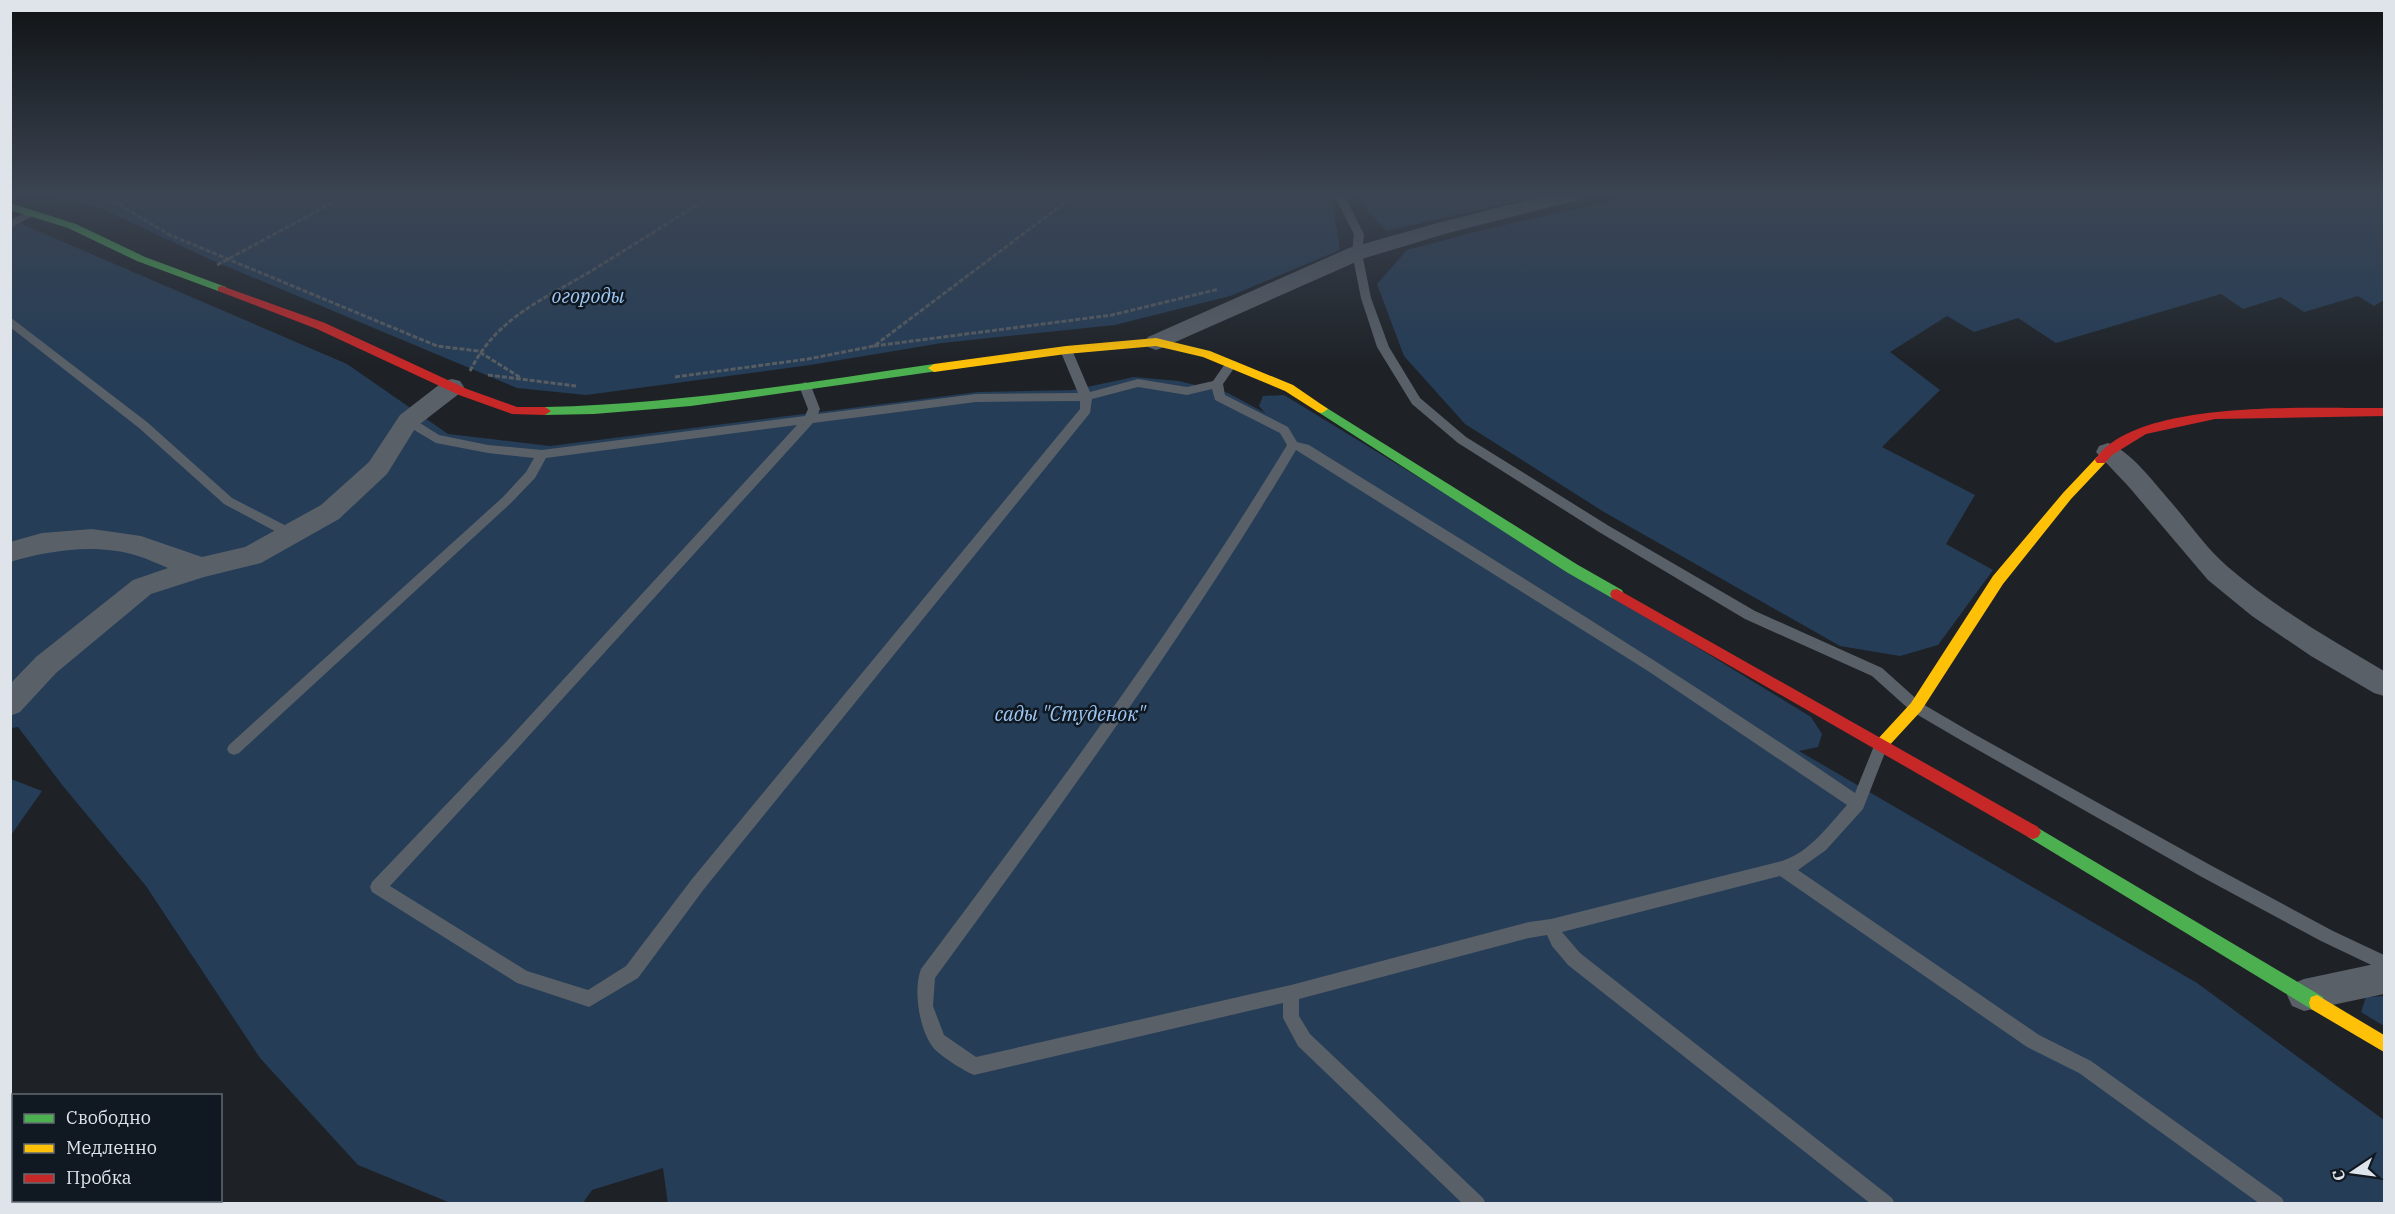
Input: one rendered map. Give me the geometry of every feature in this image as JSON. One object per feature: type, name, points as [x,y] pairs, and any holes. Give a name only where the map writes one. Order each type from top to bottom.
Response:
[{"type":"street","points":[[126,252],[321,326],[452,387],[516,411],[592,411],[805,386],[1066,351],[1156,342],[1362,252]]},
{"type":"street","points":[[1156,342],[1206,354],[1289,388],[1573,569],[2054,844],[2385,1044]]},
{"type":"street","points":[[10,704],[46,665],[142,587],[202,567],[252,556],[330,512],[378,468],[408,421],[452,387]]},
{"type":"street","points":[[1881,745],[1916,707],[1998,580],[2067,496],[2108,452],[2143,430],[2215,415],[2385,412]]},
{"type":"street","points":[[2108,452],[2138,481],[2217,573],[2262,608],[2321,648],[2385,685]]},
{"type":"street","points":[[10,552],[42,543],[92,538],[141,546],[175,560],[202,567]]},
{"type":"street","points":[[2304,995],[2385,978]]},
{"type":"lane","points":[[1357,253],[1366,298],[1383,347],[1416,401],[1462,440],[1614,535],[1750,615],[1877,672],[1916,707],[2206,872],[2327,936],[2385,963]]},
{"type":"lane","points":[[10,321],[143,425],[228,501],[291,534]]},
{"type":"lane","points":[[805,386],[814,409],[809,420],[512,746],[378,887],[523,977],[589,999],[632,972],[705,875],[1086,410],[1086,397],[1066,351]]},
{"type":"lane","points":[[408,421],[436,439],[488,449],[542,454],[976,398],[1086,397],[1138,383],[1187,391],[1217,384],[1231,364]]},
{"type":"lane","points":[[1217,384],[1219,397],[1284,430],[1293,445],[1305,448],[1646,662],[1790,756],[1858,804]]},
{"type":"lane","points":[[1293,445],[1203,590],[1082,763],[927,975],[925,1006],[938,1041],[974,1066],[1292,993],[1529,930],[1551,927],[1797,863],[1821,845],[1858,804],[1881,745]]},
{"type":"lane","points":[[234,749],[507,500],[531,475],[542,454]]},
{"type":"lane","points":[[1782,868],[2033,1041],[2085,1067],[2276,1203]]},
{"type":"lane","points":[[1551,927],[1558,941],[1574,958],[1886,1203]]},
{"type":"lane","points":[[1292,993],[1291,1018],[1304,1040],[1477,1203]]},
{"type":"path","points":[[210,252],[436,345],[478,351],[524,380]]},
{"type":"path","points":[[193,278],[242,252]]},
{"type":"path","points":[[582,387],[469,373],[478,351],[502,326],[538,300],[621,252]]},
{"type":"path","points":[[874,346],[1000,252]]},
{"type":"path","points":[[673,378],[808,359],[874,346],[1112,315],[1221,289]]},
{"type":"green space","name":"сады \"Студенок\"","points":[[10,252],[86,252],[347,364],[448,434],[550,446],[978,392],[1073,390],[1134,377],[1179,381],[1228,393],[1265,413],[1259,406],[1263,396],[1284,395],[1811,717],[1822,734],[1818,747],[1799,751],[2197,983],[2384,1120],[2384,1203],[858,1204],[858,1202],[668,1204],[663,1168],[592,1190],[583,1203],[453,1204],[358,1165],[260,1058],[146,886],[63,786],[18,727],[11,728]]},
{"type":"green space","name":"огороды","points":[[193,252],[1336,252],[1230,296],[1115,325],[942,343],[810,365],[586,395],[517,388]]},
{"type":"green space","points":[[1406,252],[2384,252],[2384,300],[2374,306],[2358,296],[2304,312],[2281,297],[2243,309],[2221,294],[2056,343],[2018,318],[1974,332],[1947,316],[1890,352],[1940,390],[1882,447],[1975,495],[1946,544],[1993,570],[1938,645],[1900,656],[1840,646],[1604,512],[1465,424],[1404,356],[1377,284]]},
{"type":"green space","points":[[11,779],[42,791],[11,835]]},
{"type":"green space","points":[[2384,996],[2384,1026],[2361,1012],[2366,997]]},
{"type":"traffic: fast","points":[[126,252],[222,289]]},
{"type":"traffic: fast","points":[[545,411],[594,410],[691,402],[934,368]]},
{"type":"traffic: fast","points":[[1322,409],[1573,569],[1617,594]]},
{"type":"traffic: fast","points":[[2033,832],[2317,1003]]},
{"type":"traffic: slow","points":[[934,368],[1066,350],[1156,342],[1206,354],[1289,388],[1322,409]]},
{"type":"traffic: slow","points":[[1881,745],[1916,707],[1998,580],[2067,496],[2101,460]]},
{"type":"traffic: slow","points":[[2317,1003],[2384,1044]]},
{"type":"traffic: jam","points":[[222,289],[321,326],[463,392],[516,411],[545,411]]},
{"type":"traffic: jam","points":[[2101,460],[2108,452],[2143,430],[2215,415],[2384,412]]},
{"type":"traffic: jam","points":[[1617,594],[2033,832]]}]
